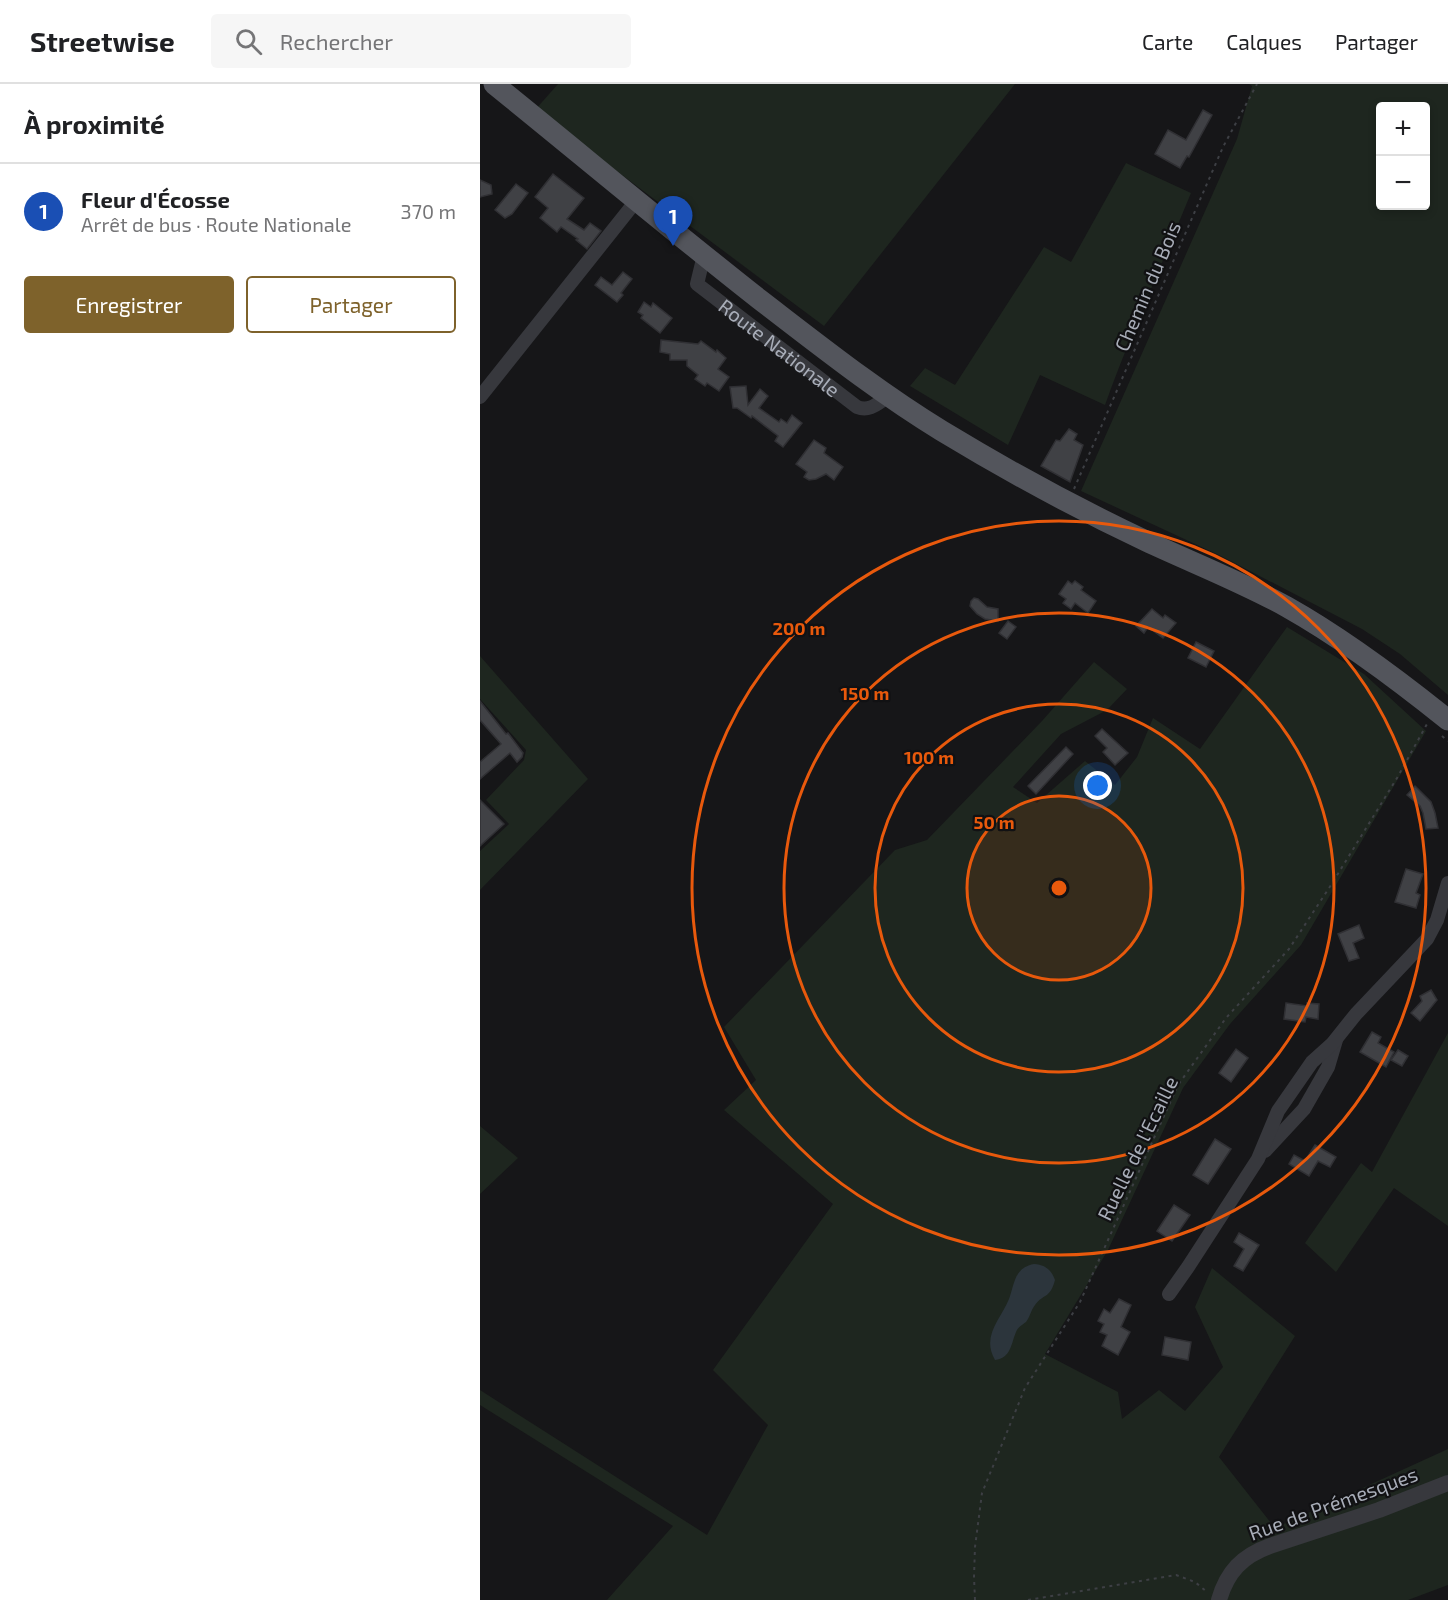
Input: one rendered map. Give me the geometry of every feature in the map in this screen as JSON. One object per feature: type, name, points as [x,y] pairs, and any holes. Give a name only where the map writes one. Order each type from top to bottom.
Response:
[{"type":"main road","points":[[494,84],[704,255],[798,329],[889,396],[982,455],[1068,502],[1288,608],[1361,654],[1394,679],[1439,718],[1448,733]]},
{"type":"street","points":[[480,397],[636,201]]},
{"type":"street","points":[[1258,1159],[1278,1112],[1312,1062],[1337,1038],[1356,1014],[1427,939],[1437,920],[1448,883]]},
{"type":"street","points":[[1168,1294],[1258,1159],[1304,1109],[1328,1067],[1337,1038]]},
{"type":"street","name":"Rue de Prémesques","points":[[1214,1597],[1244,1559],[1260,1549],[1448,1483]]},
{"type":"path","name":"Chemin du Bois","points":[[1068,502],[1223,147],[1257,84]]},
{"type":"path","name":"Ruelle de l'Ecaille","points":[[975,1600],[975,1546],[982,1493],[1025,1389],[1080,1302],[1178,1086],[1226,1018],[1289,949],[1397,778],[1439,718]]},
{"type":"path","points":[[1028,1600],[1176,1575],[1195,1582],[1214,1597]]},
{"type":"shaded area","points":[[558,84],[1015,84],[824,326],[535,110]]},
{"type":"shaded area","points":[[1249,84],[1448,84],[1448,695],[1400,654],[1362,629],[1221,556],[1081,491],[1237,139],[1252,86]]},
{"type":"shaded area","points":[[1126,163],[1191,193],[1105,405],[1040,375],[1008,445],[910,386],[925,368],[955,385],[1044,247],[1071,262]]},
{"type":"shaded area","points":[[1287,627],[1364,674],[1426,731],[1301,945],[1230,1024],[1183,1088],[1108,1250],[1045,1354],[1118,1392],[1122,1419],[1159,1390],[1185,1411],[1223,1367],[1195,1307],[1212,1268],[1295,1336],[1219,1457],[1275,1528],[1448,1449],[1448,1585],[1408,1600],[607,1600],[673,1526],[480,1405],[480,1390],[707,1535],[768,1425],[713,1370],[833,1204],[724,1110],[756,1080],[724,1027],[895,850],[927,840],[1042,721],[1094,662],[1127,689],[1107,710],[1061,734],[1013,787],[1037,803],[1085,761],[1115,785],[1137,757],[1153,718],[1200,749]]},
{"type":"shaded area","points":[[480,656],[588,779],[480,890],[480,851],[509,824],[486,800],[524,760],[526,750],[480,699]]},
{"type":"shaded area","points":[[1448,1033],[1448,1226],[1394,1188],[1336,1272],[1305,1243],[1361,1163],[1372,1172]]},
{"type":"shaded area","points":[[480,1126],[518,1158],[480,1194]]},
{"type":"shaded area","points":[[1034,1264],[1052,1273],[1055,1280],[1053,1286],[1049,1293],[1038,1301],[1026,1322],[1018,1329],[1010,1350],[1000,1359],[995,1360],[991,1351],[991,1335],[1019,1273],[1027,1266]]},
{"type":"building","points":[[1203,110],[1212,115],[1189,157],[1187,156],[1180,168],[1155,154],[1168,130],[1186,140]]},
{"type":"building","points":[[553,174],[584,198],[567,219],[584,230],[590,223],[601,231],[587,249],[576,240],[578,239],[561,227],[557,232],[540,218],[548,208],[535,197]]},
{"type":"building","points":[[480,180],[491,185],[492,194],[480,197]]},
{"type":"building","points":[[516,184],[528,193],[512,214],[505,218],[495,210]]},
{"type":"building","points":[[623,272],[632,279],[617,302],[595,285],[601,277],[612,285]]},
{"type":"building","points":[[644,302],[651,307],[653,303],[672,318],[660,333],[641,318],[643,315],[638,312]]},
{"type":"building","points":[[661,340],[698,344],[701,341],[726,358],[718,369],[729,377],[719,391],[707,383],[705,386],[695,379],[698,375],[687,366],[687,360],[670,360],[670,354],[660,352]]},
{"type":"building","points":[[746,386],[748,405],[760,389],[768,396],[759,408],[779,422],[781,419],[787,423],[792,415],[802,423],[783,447],[775,441],[778,436],[752,416],[751,418],[737,408],[733,408],[730,387]]},
{"type":"building","points":[[1069,429],[1077,434],[1074,440],[1083,445],[1070,482],[1041,466],[1056,440],[1060,441]]},
{"type":"building","points":[[814,440],[826,448],[824,453],[843,467],[834,480],[826,474],[809,480],[804,477],[807,472],[796,464]]},
{"type":"building","points":[[1068,581],[1072,584],[1075,581],[1083,587],[1081,590],[1096,601],[1088,613],[1075,603],[1071,609],[1063,603],[1066,599],[1059,594]]},
{"type":"building","points":[[974,598],[987,607],[998,609],[998,621],[985,619],[977,614],[970,606]]},
{"type":"building","points":[[1152,609],[1163,618],[1165,615],[1176,623],[1163,638],[1148,627],[1144,633],[1136,626]]},
{"type":"building","points":[[1008,621],[1016,627],[1007,639],[999,633]]},
{"type":"building","points":[[1196,642],[1214,651],[1206,667],[1188,658]]},
{"type":"building","points":[[480,701],[523,753],[517,762],[510,753],[480,779],[480,762],[501,744],[480,720]]},
{"type":"building","points":[[1102,729],[1128,753],[1115,765],[1103,752],[1107,748],[1095,736]]},
{"type":"building","points":[[1066,747],[1073,754],[1036,794],[1028,786]]},
{"type":"building","points":[[1415,786],[1431,802],[1438,828],[1426,829],[1420,806],[1407,795]]},
{"type":"building","points":[[480,800],[504,824],[480,846]]},
{"type":"building","points":[[1406,869],[1423,874],[1416,893],[1420,895],[1416,908],[1395,902]]},
{"type":"building","points":[[1359,925],[1364,938],[1353,943],[1359,958],[1349,961],[1338,934]]},
{"type":"building","points":[[1431,990],[1437,1000],[1420,1021],[1411,1013],[1422,1001],[1420,996]]},
{"type":"building","points":[[1286,1003],[1307,1006],[1307,1003],[1319,1004],[1318,1019],[1306,1017],[1305,1022],[1284,1019]]},
{"type":"building","points":[[1372,1032],[1381,1037],[1378,1043],[1394,1052],[1386,1067],[1360,1052]]},
{"type":"building","points":[[1236,1049],[1248,1058],[1231,1082],[1219,1073]]},
{"type":"building","points":[[1398,1050],[1408,1056],[1402,1066],[1391,1060]]},
{"type":"building","points":[[1215,1139],[1231,1149],[1208,1184],[1193,1175]]},
{"type":"building","points":[[1315,1145],[1336,1157],[1330,1167],[1318,1161],[1309,1176],[1289,1164],[1294,1155],[1305,1161]]},
{"type":"building","points":[[1174,1205],[1190,1215],[1172,1241],[1157,1231]]},
{"type":"building","points":[[1239,1233],[1259,1245],[1243,1271],[1234,1266],[1244,1249],[1234,1242]]},
{"type":"building","points":[[1119,1299],[1131,1305],[1121,1327],[1130,1332],[1118,1355],[1102,1346],[1107,1335],[1100,1332],[1104,1324],[1098,1321],[1104,1309],[1110,1313]]},
{"type":"building","points":[[1165,1337],[1191,1342],[1188,1360],[1162,1355]]},
{"type":"place","name":"Fleur d'Écosse","points":[[673,246]]}]
